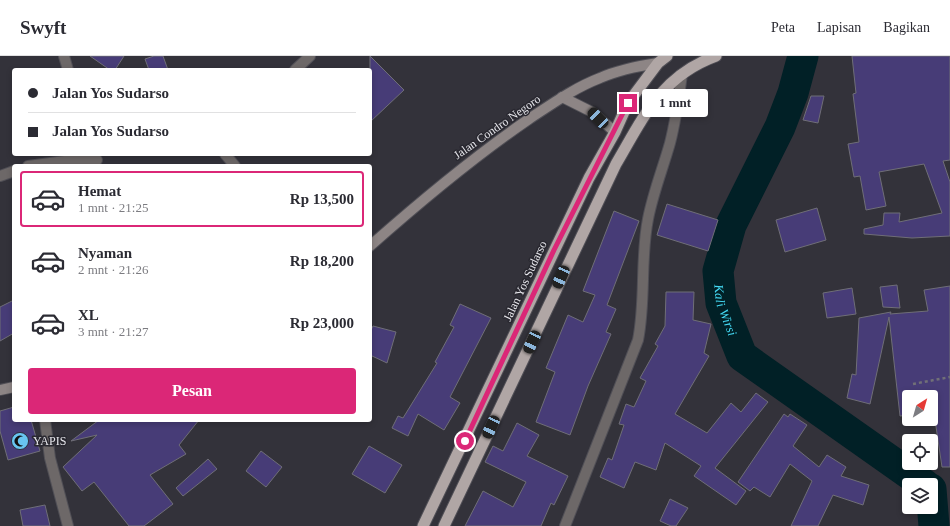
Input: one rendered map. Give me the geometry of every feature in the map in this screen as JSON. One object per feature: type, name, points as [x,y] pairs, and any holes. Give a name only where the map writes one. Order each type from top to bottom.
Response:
[{"type":"highway","points":[[444,526],[616,164],[644,116],[670,82],[716,56]]},
{"type":"highway","name":"Jalan Yos Sudarso","points":[[423,526],[589,178],[615,132],[628,103],[663,60]]},
{"type":"highway","points":[[494,378],[512,385]]},
{"type":"main road","name":"Jalan Condro Negoro","points":[[372,244],[451,175],[501,138],[562,97],[605,75],[635,66],[663,60]]},
{"type":"main road","points":[[562,97],[592,112],[615,132]]},
{"type":"main road","points":[[0,390],[12,388]]},
{"type":"street","points":[[64,56],[67,68]]},
{"type":"street","points":[[298,68],[310,56]]},
{"type":"street","points":[[565,526],[638,340],[642,318],[645,245],[648,218],[670,141],[682,74]]},
{"type":"street","points":[[227,156],[233,164]]},
{"type":"street","points":[[43,164],[65,161],[97,160]]},
{"type":"street","points":[[0,176],[12,172]]},
{"type":"street","points":[[45,422],[50,458],[68,526]]},
{"type":"path","points":[[913,384],[950,377]]},
{"type":"building","points":[[90,56],[124,56],[116,68],[107,68]]},
{"type":"building","points":[[154,56],[163,56],[167,68],[148,68],[145,59]]},
{"type":"building","points":[[370,56],[404,90],[372,120],[372,68],[370,68]]},
{"type":"building","points":[[852,56],[950,56],[950,160],[943,161],[950,182],[950,236],[912,238],[864,234],[864,229],[883,225],[884,213],[900,213],[899,222],[942,213],[924,164],[879,172],[886,206],[866,210],[860,176],[854,177],[848,144],[859,142],[853,94],[856,93]]},
{"type":"building","points":[[811,96],[824,96],[818,123],[803,120]]},
{"type":"building","points":[[667,204],[718,220],[708,251],[657,235]]},
{"type":"building","points":[[817,208],[826,240],[785,252],[776,220]]},
{"type":"building","points":[[614,211],[639,221],[607,305],[616,309],[606,332],[611,334],[588,386],[570,435],[536,422],[555,372],[546,368],[568,315],[583,322],[595,295],[583,291]]},
{"type":"building","points":[[897,285],[900,308],[883,307],[880,287]]},
{"type":"building","points":[[950,286],[950,467],[942,467],[936,426],[938,426],[938,390],[902,390],[902,416],[900,416],[889,317],[870,404],[847,398],[852,374],[856,375],[859,318],[891,312],[890,314],[928,311],[924,290]]},
{"type":"building","points":[[852,288],[856,314],[827,318],[823,293]]},
{"type":"building","points":[[666,292],[694,292],[693,320],[711,324],[704,353],[709,356],[675,414],[707,433],[731,403],[741,412],[756,393],[768,402],[715,468],[746,491],[736,505],[694,476],[701,466],[665,443],[656,470],[635,462],[624,488],[600,477],[608,458],[612,460],[624,425],[619,424],[626,404],[634,407],[646,381],[640,378],[658,346],[655,344],[665,326]]},
{"type":"building","points":[[12,301],[12,334],[0,341],[0,307]]},
{"type":"building","points":[[460,304],[491,318],[450,397],[460,403],[444,430],[418,414],[408,436],[392,428],[398,416],[403,418],[437,363],[435,362],[454,327],[450,325]]},
{"type":"building","points":[[373,326],[396,332],[387,363],[372,356]]},
{"type":"building","name":"YAPIS","points":[[12,408],[12,422],[32,422],[40,451],[8,460],[0,431],[0,411]]},
{"type":"building","points":[[784,414],[788,417],[790,414],[807,425],[793,446],[819,467],[827,455],[846,467],[841,476],[869,485],[863,505],[833,495],[818,526],[791,526],[812,481],[790,464],[770,497],[754,487],[750,491],[738,482]]},
{"type":"building","points":[[96,422],[197,422],[179,445],[186,454],[150,475],[173,504],[144,526],[129,526],[94,482],[82,491],[63,467],[97,435],[71,441]]},
{"type":"building","points":[[517,423],[539,435],[527,456],[568,476],[554,505],[551,503],[541,526],[465,526],[483,491],[513,507],[526,482],[485,462],[493,446],[503,451]]},
{"type":"building","points":[[369,446],[402,465],[385,493],[352,474]]},
{"type":"building","points":[[261,451],[282,467],[266,487],[246,471]]},
{"type":"building","points":[[208,459],[217,469],[183,496],[176,488]]},
{"type":"building","points":[[670,499],[688,508],[676,526],[671,526],[660,521]]},
{"type":"building","points":[[45,505],[50,526],[23,526],[20,510]]},
{"type":"waterway","name":"Kali Wirsi","points":[[803,56],[793,93],[780,127],[731,225],[718,271],[721,303],[742,356],[915,478]]},
{"type":"waterway","name":"Kali Wirsi","points":[[933,514],[934,526]]},
{"type":"place","name":"YAPIS","points":[[20,441]]},
{"type":"route","points":[[465,441],[554,250],[589,178],[615,132],[628,103]]}]
